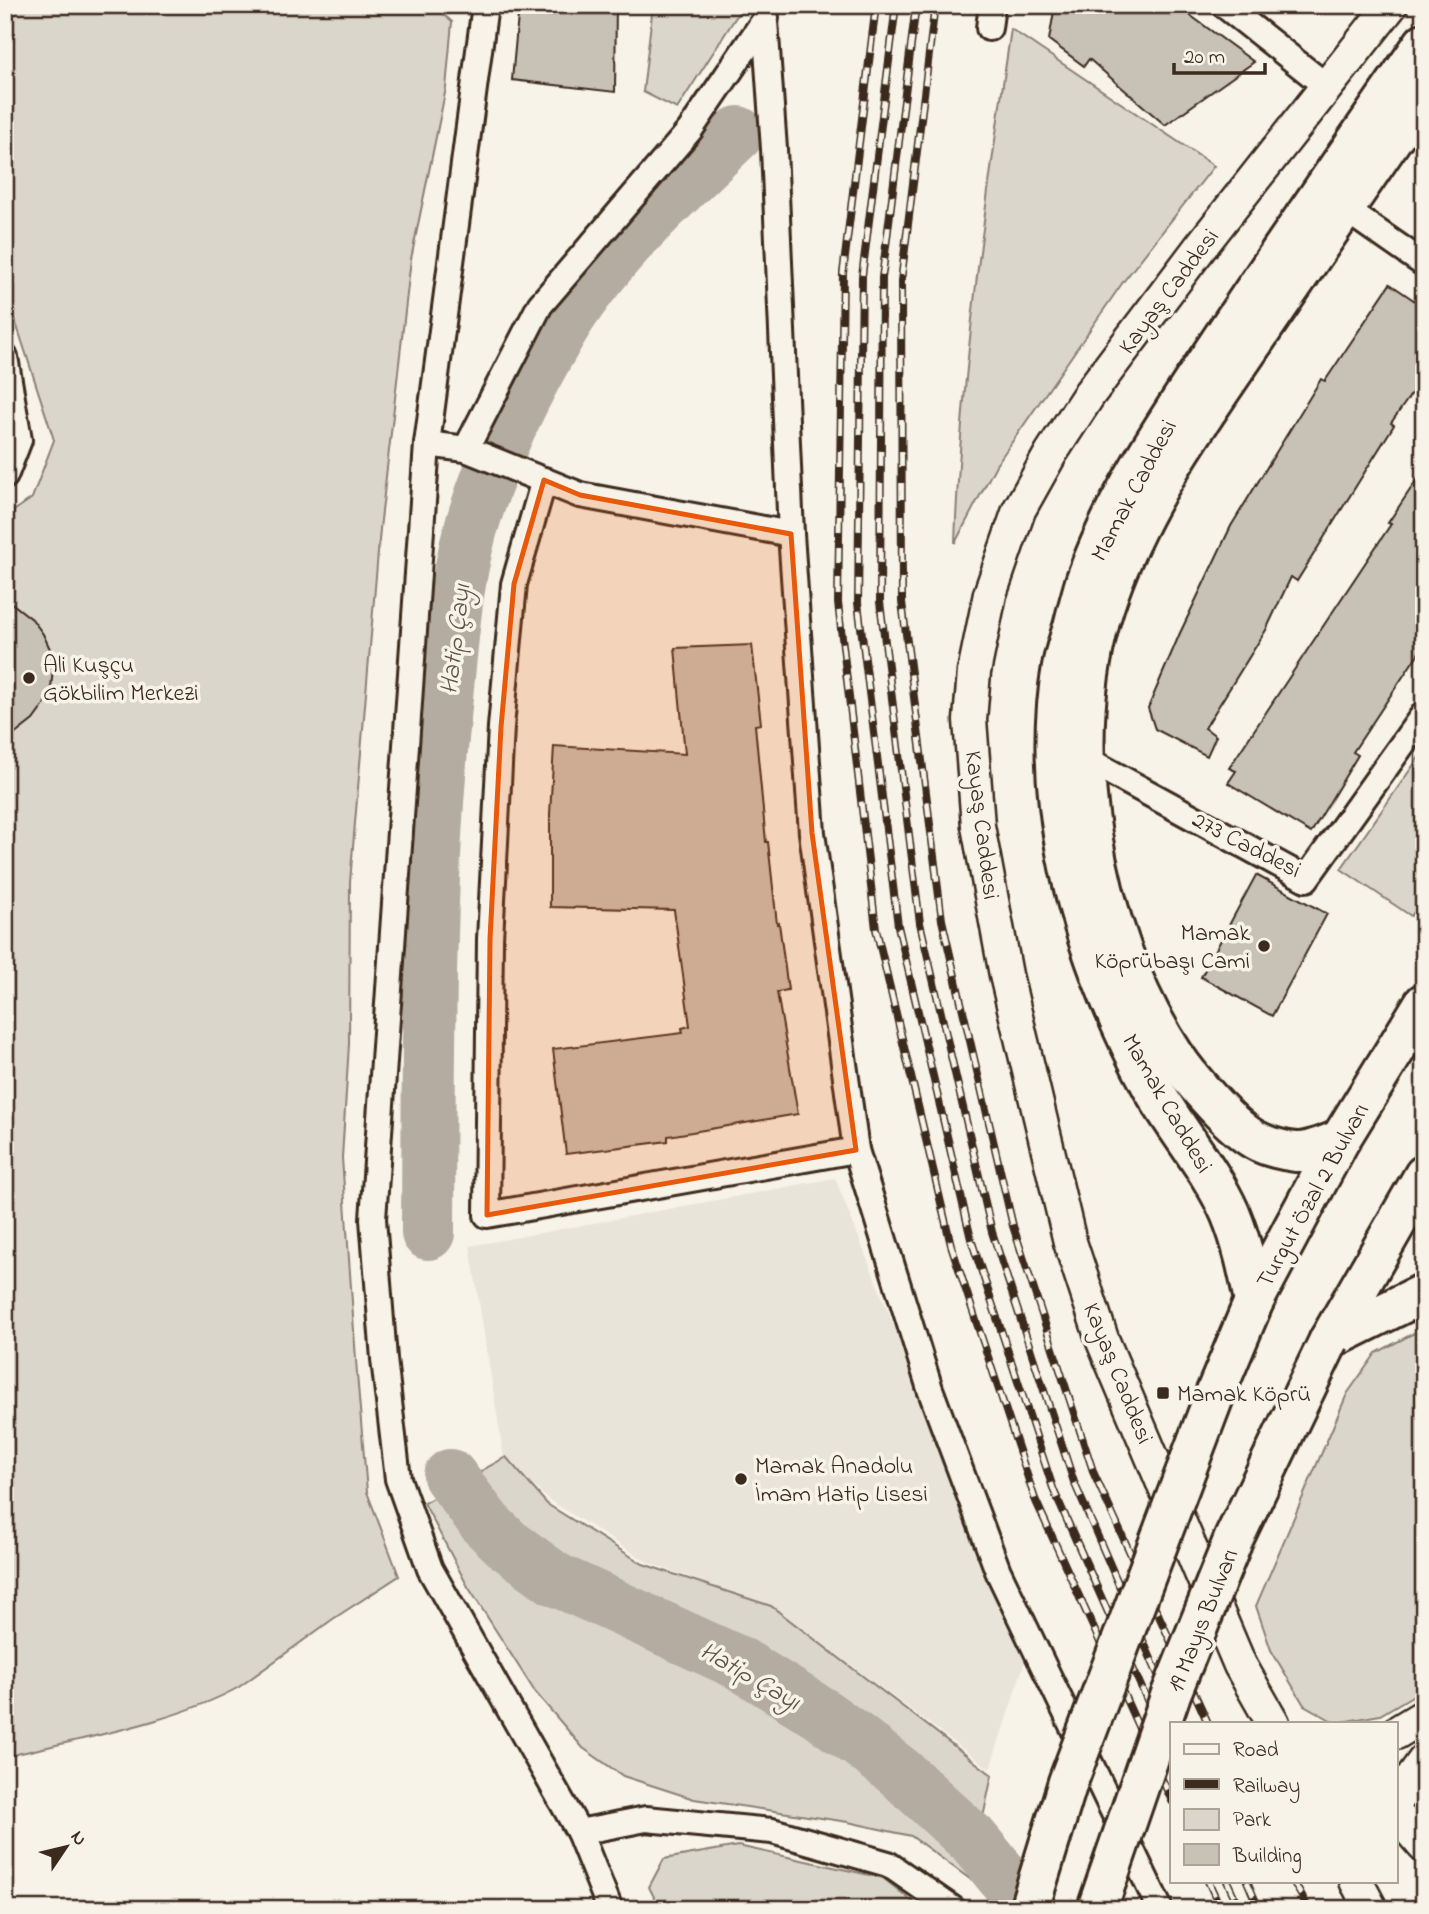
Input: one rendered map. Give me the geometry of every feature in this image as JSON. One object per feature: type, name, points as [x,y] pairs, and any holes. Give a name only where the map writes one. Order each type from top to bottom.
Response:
[{"type":"main road","name":"Mamak Caddesi","points":[[1254,1301],[1243,1249],[1230,1212],[1212,1178],[1154,1090],[1129,1042],[1088,937],[1072,876],[1060,810],[1056,708],[1062,665],[1087,578],[1108,528],[1133,480],[1191,384],[1424,43]]},
{"type":"main road","name":"Mamak Caddesi","points":[[1340,1140],[1299,1152],[1257,1142],[1220,1112],[1181,1065],[1158,1030],[1116,932],[1098,869],[1089,812],[1086,759],[1087,675],[1109,593],[1156,495],[1213,402],[1424,92]]},
{"type":"main road","name":"Turgut Özal 2 Bulvarı","points":[[1029,1909],[1068,1782],[1215,1394],[1254,1301],[1340,1140],[1424,1003]]},
{"type":"main road","points":[[1329,1340],[1424,1175]]},
{"type":"main road","points":[[1329,1340],[1424,1293]]},
{"type":"main road","name":"19 Mayıs Bulvarı","points":[[1097,1909],[1171,1694],[1234,1538],[1329,1340]]},
{"type":"street","points":[[485,5],[427,444],[373,1219],[384,1359],[398,1479],[430,1569],[579,1832],[610,1909]]},
{"type":"street","points":[[1224,5],[1326,86]]},
{"type":"street","name":"Kayaş Caddesi","points":[[1271,1722],[1240,1665],[1102,1339],[1070,1242],[1006,975],[978,826],[970,720],[974,672],[990,594],[1019,510],[1051,453],[1090,393],[1391,5]]},
{"type":"street","points":[[475,453],[540,305],[690,130],[767,13]]},
{"type":"street","points":[[767,13],[791,534],[813,834],[856,1150],[930,1389],[998,1571],[1160,1909]]},
{"type":"street","points":[[1345,209],[1424,264]]},
{"type":"street","points":[[5,357],[19,440],[5,476]]},
{"type":"street","points":[[427,444],[475,453],[580,495],[791,534]]},
{"type":"street","points":[[533,476],[514,584],[501,727],[490,939],[487,1215],[856,1150]]},
{"type":"street","name":"273 Caddesi","points":[[1086,759],[1306,879],[1424,714]]},
{"type":"street","points":[[1398,1732],[1424,1716]]},
{"type":"street","points":[[1398,1797],[1424,1761]]},
{"type":"street","points":[[1398,1816],[1424,1846]]},
{"type":"street","points":[[579,1832],[646,1819],[772,1831],[888,1864],[953,1909]]},
{"type":"highlighted area","points":[[544,480],[580,495],[791,534],[812,833],[856,1150],[487,1215],[490,939],[501,727],[514,584]]},
{"type":"shaded area","name":"Mamak Anadolu İmam Hatip Lisesi","points":[[835,1178],[1026,1658],[990,1769],[772,1606],[649,1563],[549,1500],[504,1458],[470,1246]]},
{"type":"green space","points":[[5,5],[413,5],[436,8],[452,22],[446,88],[411,259],[380,529],[350,882],[349,1044],[342,1158],[357,1374],[367,1492],[399,1576],[333,1619],[239,1687],[214,1700],[125,1729],[5,1757],[5,517],[32,498],[54,440],[5,289]]},
{"type":"green space","points":[[653,5],[713,5],[741,9],[677,109],[643,92]]},
{"type":"green space","points":[[1011,29],[1214,166],[1123,282],[996,465],[955,543],[969,350]]},
{"type":"green space","points":[[1424,750],[1424,900],[1411,916],[1341,869]]},
{"type":"green space","points":[[1414,1333],[1424,1333],[1424,1689],[1380,1715],[1334,1722],[1304,1705],[1271,1650],[1256,1606],[1347,1394],[1376,1353]]},
{"type":"green space","points":[[506,1457],[547,1504],[643,1564],[771,1606],[992,1775],[970,1879],[911,1836],[848,1822],[694,1799],[623,1776],[583,1748],[535,1692],[467,1585],[424,1503]]},
{"type":"green space","points":[[738,1846],[883,1878],[922,1909],[660,1909],[649,1887],[664,1859]]},
{"type":"building","points":[[519,5],[616,5],[615,92],[512,80]]},
{"type":"building","points":[[1055,5],[1176,5],[1254,62],[1165,125],[1089,59],[1084,66],[1049,40]]},
{"type":"building","points":[[1390,284],[1424,307],[1424,376],[1391,423],[1394,425],[1297,581],[1291,577],[1266,630],[1205,728],[1216,736],[1207,756],[1155,729],[1148,708],[1231,526],[1321,379],[1325,381]]},
{"type":"building","points":[[1424,469],[1424,645],[1353,752],[1358,755],[1311,833],[1228,783],[1236,771],[1229,768],[1391,524],[1388,523]]},
{"type":"building","name":"Ali Kuşçu Gökbilim Merkezi","points":[[5,598],[32,619],[43,634],[51,651],[53,669],[51,688],[44,705],[33,720],[5,742]]},
{"type":"building","points":[[752,645],[761,724],[755,725],[766,842],[788,990],[777,992],[798,1114],[668,1136],[668,1141],[566,1154],[553,1049],[683,1033],[682,1028],[690,1026],[674,910],[550,907],[550,814],[554,746],[685,754],[675,648]]},
{"type":"building","name":"Mamak Köprübaşı Cami","points":[[1256,875],[1327,914],[1272,1016],[1201,977]]},
{"type":"waterway","name":"Hatip Çayı","points":[[428,1233],[430,970],[435,838],[452,633],[469,536],[484,489],[513,420],[547,354],[577,305],[642,227],[738,133]]},
{"type":"waterway","name":"Hatip Çayı","points":[[450,1476],[486,1524],[508,1545],[555,1579],[739,1663],[820,1713],[859,1741],[899,1772],[972,1839],[1030,1909]]},
{"type":"railway","points":[[876,5],[843,273],[838,603],[876,929],[951,1245],[1035,1499],[1170,1797]]},
{"type":"railway","points":[[896,5],[862,276],[858,603],[898,926],[971,1239],[1054,1491],[1170,1752]]},
{"type":"railway","points":[[916,5],[882,278],[880,602],[920,923],[992,1232],[1074,1482],[1179,1722]]},
{"type":"railway","points":[[935,5],[901,281],[902,602],[942,920],[1013,1226],[1094,1474],[1208,1722]]},
{"type":"railway","points":[[1208,1882],[1221,1909]]},
{"type":"railway","points":[[1227,1882],[1240,1909]]},
{"type":"railway","points":[[1247,1882],[1259,1909]]},
{"type":"railway","points":[[1294,1882],[1309,1909]]},
{"type":"place","name":"Ali Kuşçu Gökbilim Merkezi","points":[[29,678]]},
{"type":"place","name":"Mamak Köprübaşı Cami","points":[[1264,946]]},
{"type":"place","name":"Mamak Köprü","points":[[1163,1393]]},
{"type":"place","name":"Mamak Anadolu İmam Hatip Lisesi","points":[[741,1479]]}]
